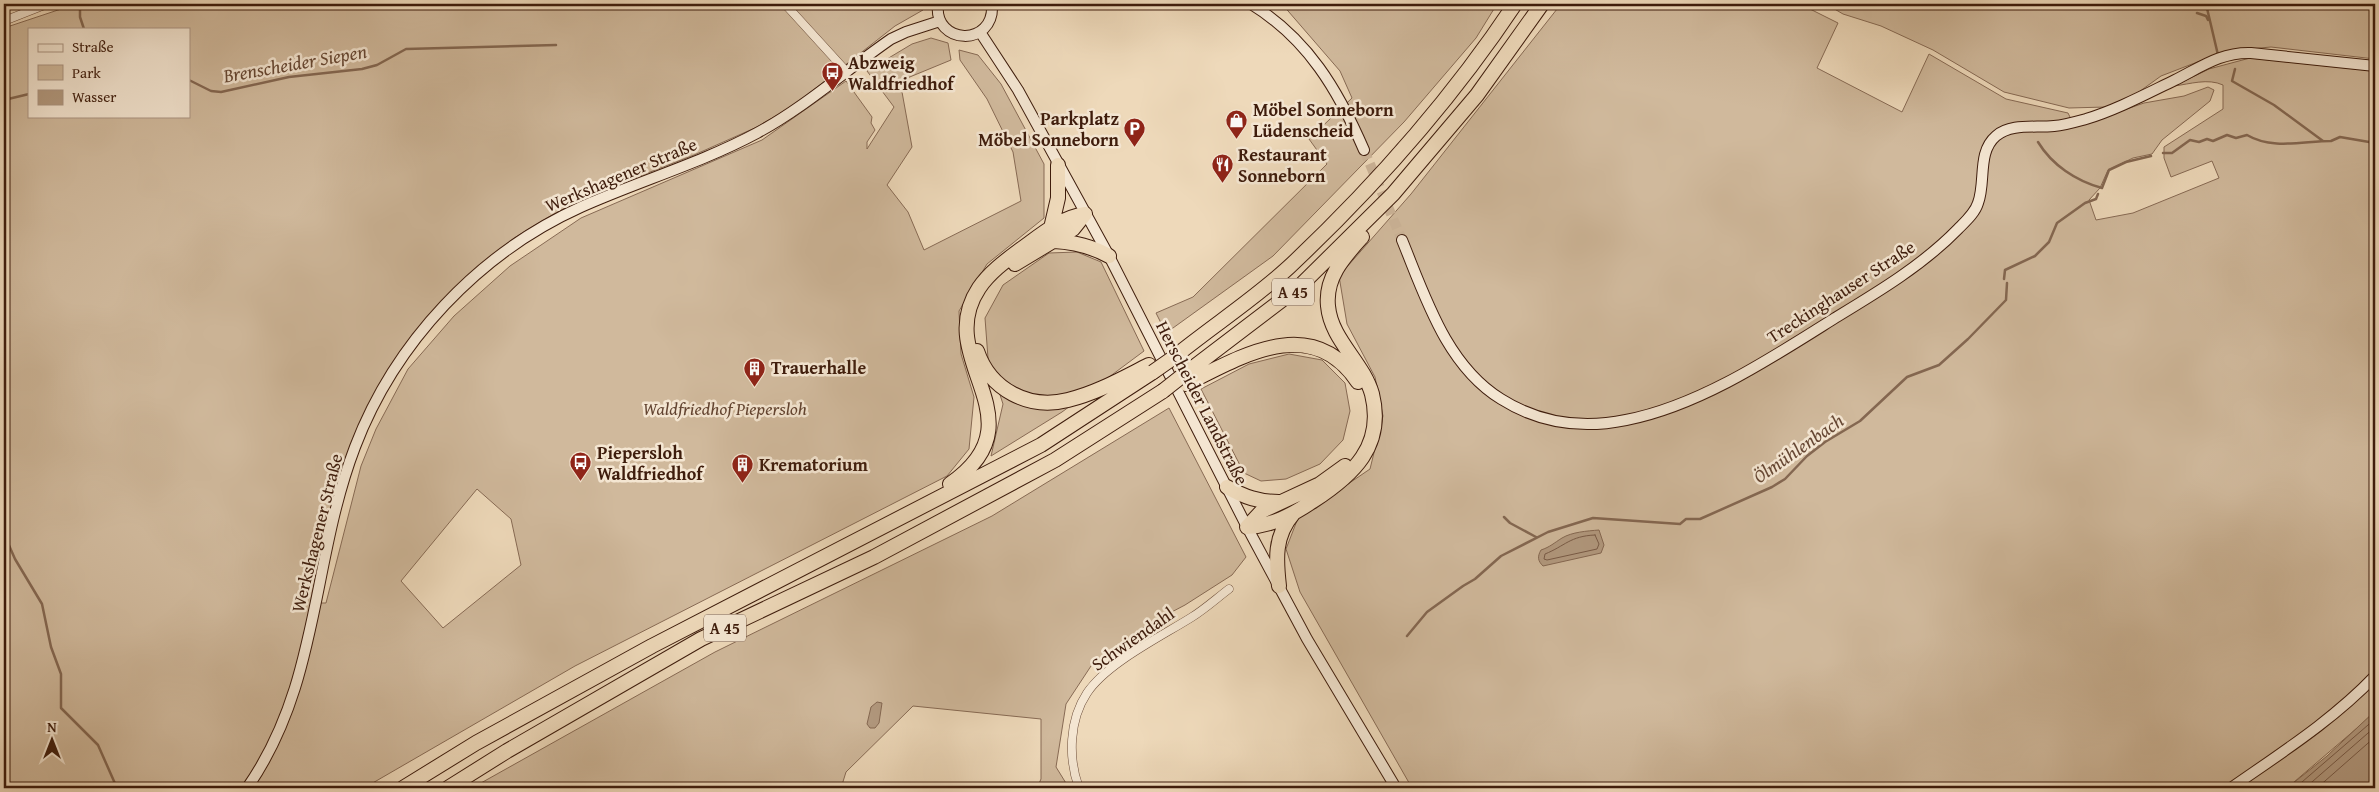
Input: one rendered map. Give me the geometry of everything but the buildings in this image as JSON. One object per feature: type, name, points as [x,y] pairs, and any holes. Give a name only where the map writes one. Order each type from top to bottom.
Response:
[{"type":"highway","name":"A 45","points":[[403,788],[476,743],[652,646],[1041,445],[1151,369],[1188,346],[1288,267],[1387,167],[1465,74],[1516,4]]},
{"type":"highway","name":"A 45","points":[[448,788],[507,751],[701,639],[874,557],[1054,460],[1184,380],[1299,287],[1394,194],[1478,95],[1542,4]]},
{"type":"highway","points":[[1052,235],[1058,198],[1058,165]]},
{"type":"highway","points":[[1247,527],[1262,526],[1294,513],[1349,475],[1365,454],[1371,440],[1375,418],[1371,392],[1367,380],[1333,325],[1328,295],[1334,272],[1343,258],[1371,227],[1394,194]]},
{"type":"highway","points":[[1085,214],[1069,217],[1052,235],[1004,273],[986,292],[980,304],[975,322],[975,339],[981,363],[990,376],[1011,394],[1030,401],[1052,403],[1081,397],[1151,369]]},
{"type":"highway","points":[[904,516],[965,474],[982,453],[989,428],[988,415],[986,400],[967,345],[967,317],[972,300],[987,278],[1000,265],[1052,235],[1094,248],[1109,256]]},
{"type":"highway","points":[[1184,380],[1255,351],[1283,345],[1306,345],[1332,354],[1351,372],[1362,393],[1366,413],[1364,434],[1357,451],[1349,462],[1333,476],[1262,511],[1247,527]]},
{"type":"highway","points":[[1227,487],[1248,498],[1263,502],[1282,502]]},
{"type":"highway","points":[[1279,586],[1276,560],[1277,544],[1286,522],[1294,513]]},
{"type":"main road","points":[[938,4],[940,21],[947,30],[955,35],[968,36],[980,32],[988,24],[992,4]]},
{"type":"main road","points":[[1251,4],[1285,27],[1331,83],[1346,108],[1364,150]]},
{"type":"main road","name":"Werkshagener Straße","points":[[247,788],[272,746],[297,686],[340,494],[355,448],[368,418],[393,372],[428,323],[479,273],[510,247],[546,225],[579,208],[727,147],[758,132],[792,111],[891,39],[940,21]]},
{"type":"main road","name":"Herscheider Landstraße","points":[[980,32],[1018,90],[1109,256],[1247,527],[1307,639],[1396,788]]},
{"type":"main road","name":"Treckinghauser Straße","points":[[1402,240],[1437,325],[1460,361],[1487,389],[1500,399],[1534,416],[1558,422],[1586,424],[1624,421],[1652,414],[1690,400],[1742,374],[1877,292],[1919,263],[1957,230],[1976,208],[1988,147],[1997,135],[2009,129],[2052,126],[2085,120],[2162,86],[2212,60],[2233,54],[2251,53],[2375,66]]},
{"type":"main road","points":[[2231,788],[2312,732],[2358,694],[2375,676]]},
{"type":"street","points":[[4,20],[47,4]]},
{"type":"street","points":[[785,4],[846,71]]},
{"type":"street","name":"Schwiendahl","points":[[1079,788],[1073,772],[1072,736],[1078,712],[1087,692],[1105,673],[1194,616],[1229,589]]},
{"type":"green space","name":"Waldfriedhof Piepersloh","points":[[76,4],[925,4],[923,10],[895,26],[793,106],[757,127],[694,155],[586,197],[552,215],[514,238],[457,287],[426,321],[354,444],[320,603],[326,603],[361,466],[376,429],[408,369],[454,316],[510,266],[581,218],[762,140],[846,81],[872,117],[871,123],[875,130],[867,142],[867,149],[894,107],[867,71],[912,44],[931,38],[948,43],[951,60],[900,81],[912,147],[887,185],[908,212],[924,250],[1021,201],[1013,152],[987,99],[960,60],[959,50],[978,55],[1001,84],[1044,164],[1044,218],[987,264],[959,311],[961,354],[974,397],[969,449],[947,476],[575,666],[364,788],[4,788],[4,28]],"holes":[[[477,489],[511,519],[521,565],[443,628],[401,581]]]},
{"type":"green space","points":[[1282,4],[1497,4],[1476,38],[1404,122],[1273,256],[1166,333],[1156,313],[1193,297],[1327,164],[1309,139],[1352,98],[1340,71]]},
{"type":"green space","points":[[1561,4],[1800,4],[1838,23],[1817,68],[1902,112],[1929,54],[2006,99],[2068,113],[2075,127],[2144,103],[2184,96],[2208,87],[2214,90],[2210,101],[2162,140],[2152,154],[2133,158],[2108,170],[2100,188],[2089,200],[2096,220],[2133,213],[2219,178],[2212,161],[2171,177],[2164,158],[2164,147],[2223,109],[2223,85],[2205,82],[2174,86],[2209,69],[2250,58],[2375,71],[2375,711],[2370,717],[2287,788],[1412,788],[1300,592],[1286,549],[1298,518],[1370,469],[1383,416],[1375,377],[1347,324],[1339,276],[1411,194]]},
{"type":"green space","points":[[1826,4],[2375,4],[2375,59],[2271,47],[2226,51],[2161,76],[2136,94],[2106,107],[2069,108],[2004,92],[1933,50],[1881,26],[1843,14]]},
{"type":"green space","points":[[1077,252],[1101,262],[1144,351],[1062,412],[991,456],[1003,404],[988,358],[985,318],[1003,285],[1049,253]]},
{"type":"green space","points":[[1289,354],[1322,360],[1345,383],[1350,411],[1343,440],[1320,464],[1286,479],[1261,481],[1244,473],[1201,389],[1249,364]]},
{"type":"green space","points":[[1169,408],[1246,557],[1232,575],[1185,605],[1147,625],[1091,666],[1066,704],[1056,767],[1069,788],[1037,788],[1041,779],[1041,719],[913,706],[846,772],[841,788],[472,788],[715,652],[992,516]]},
{"type":"water","points":[[1599,530],[1604,545],[1601,553],[1543,566],[1540,562],[1541,550],[1562,538],[1575,533]]},
{"type":"water","points":[[877,702],[882,703],[879,723],[875,728],[870,728],[867,724],[871,707]]},
{"type":"water","points":[[2375,711],[2375,788],[2287,788],[2327,756]]},
{"type":"waterway","points":[[80,4],[80,17],[84,28]]},
{"type":"waterway","points":[[2206,4],[2218,55]]},
{"type":"waterway","points":[[2197,13],[2206,16],[2208,20]]},
{"type":"waterway","name":"Brenscheider Siepen","points":[[190,80],[211,91],[221,92],[289,77],[362,69],[377,65],[406,49],[556,45]]},
{"type":"waterway","points":[[2235,69],[2232,81],[2274,105],[2323,141]]},
{"type":"waterway","name":"Brenscheider Siepen","points":[[4,100],[28,94]]},
{"type":"waterway","name":"Ölmühlenbach","points":[[2163,153],[2172,153],[2190,140],[2199,142],[2207,139],[2213,141],[2227,135],[2236,138],[2247,135],[2257,140],[2288,144],[2331,141],[2340,137],[2375,143]]},
{"type":"waterway","points":[[2038,142],[2050,158],[2066,171],[2083,181],[2102,188]]},
{"type":"waterway","name":"Ölmühlenbach","points":[[2102,188],[2109,170],[2126,162],[2151,156]]},
{"type":"waterway","name":"Ölmühlenbach","points":[[2004,279],[2005,270],[2035,256],[2049,242],[2057,223],[2085,203],[2096,199],[2098,194]]},
{"type":"waterway","name":"Ölmühlenbach","points":[[1407,636],[1427,612],[1475,579],[1501,556],[1548,532],[1593,518],[1680,524],[1686,519],[1700,519],[1772,487],[1785,479],[1807,456],[1825,442],[1860,421],[1907,377],[1939,365],[1968,339],[2006,300],[2007,283]]},
{"type":"waterway","points":[[1504,517],[1510,523],[1536,537]]},
{"type":"waterway","points":[[4,534],[15,559],[42,604],[51,647],[61,674],[61,708],[98,745],[117,788]]},
{"type":"tunnel","points":[[1364,150],[1402,240]]},
{"type":"place","name":"Abzweig Waldfriedhof","points":[[832,92]]},
{"type":"place","name":"Möbel Sonneborn Lüdenscheid","points":[[1237,139]]},
{"type":"place","name":"Parkplatz Möbel Sonneborn","points":[[1135,148]]},
{"type":"place","name":"Restaurant Sonneborn","points":[[1222,184]]},
{"type":"place","name":"Trauerhalle","points":[[755,387]]},
{"type":"place","name":"Piepersloh Waldfriedhof","points":[[581,482]]},
{"type":"place","name":"Krematorium","points":[[743,484]]}]
